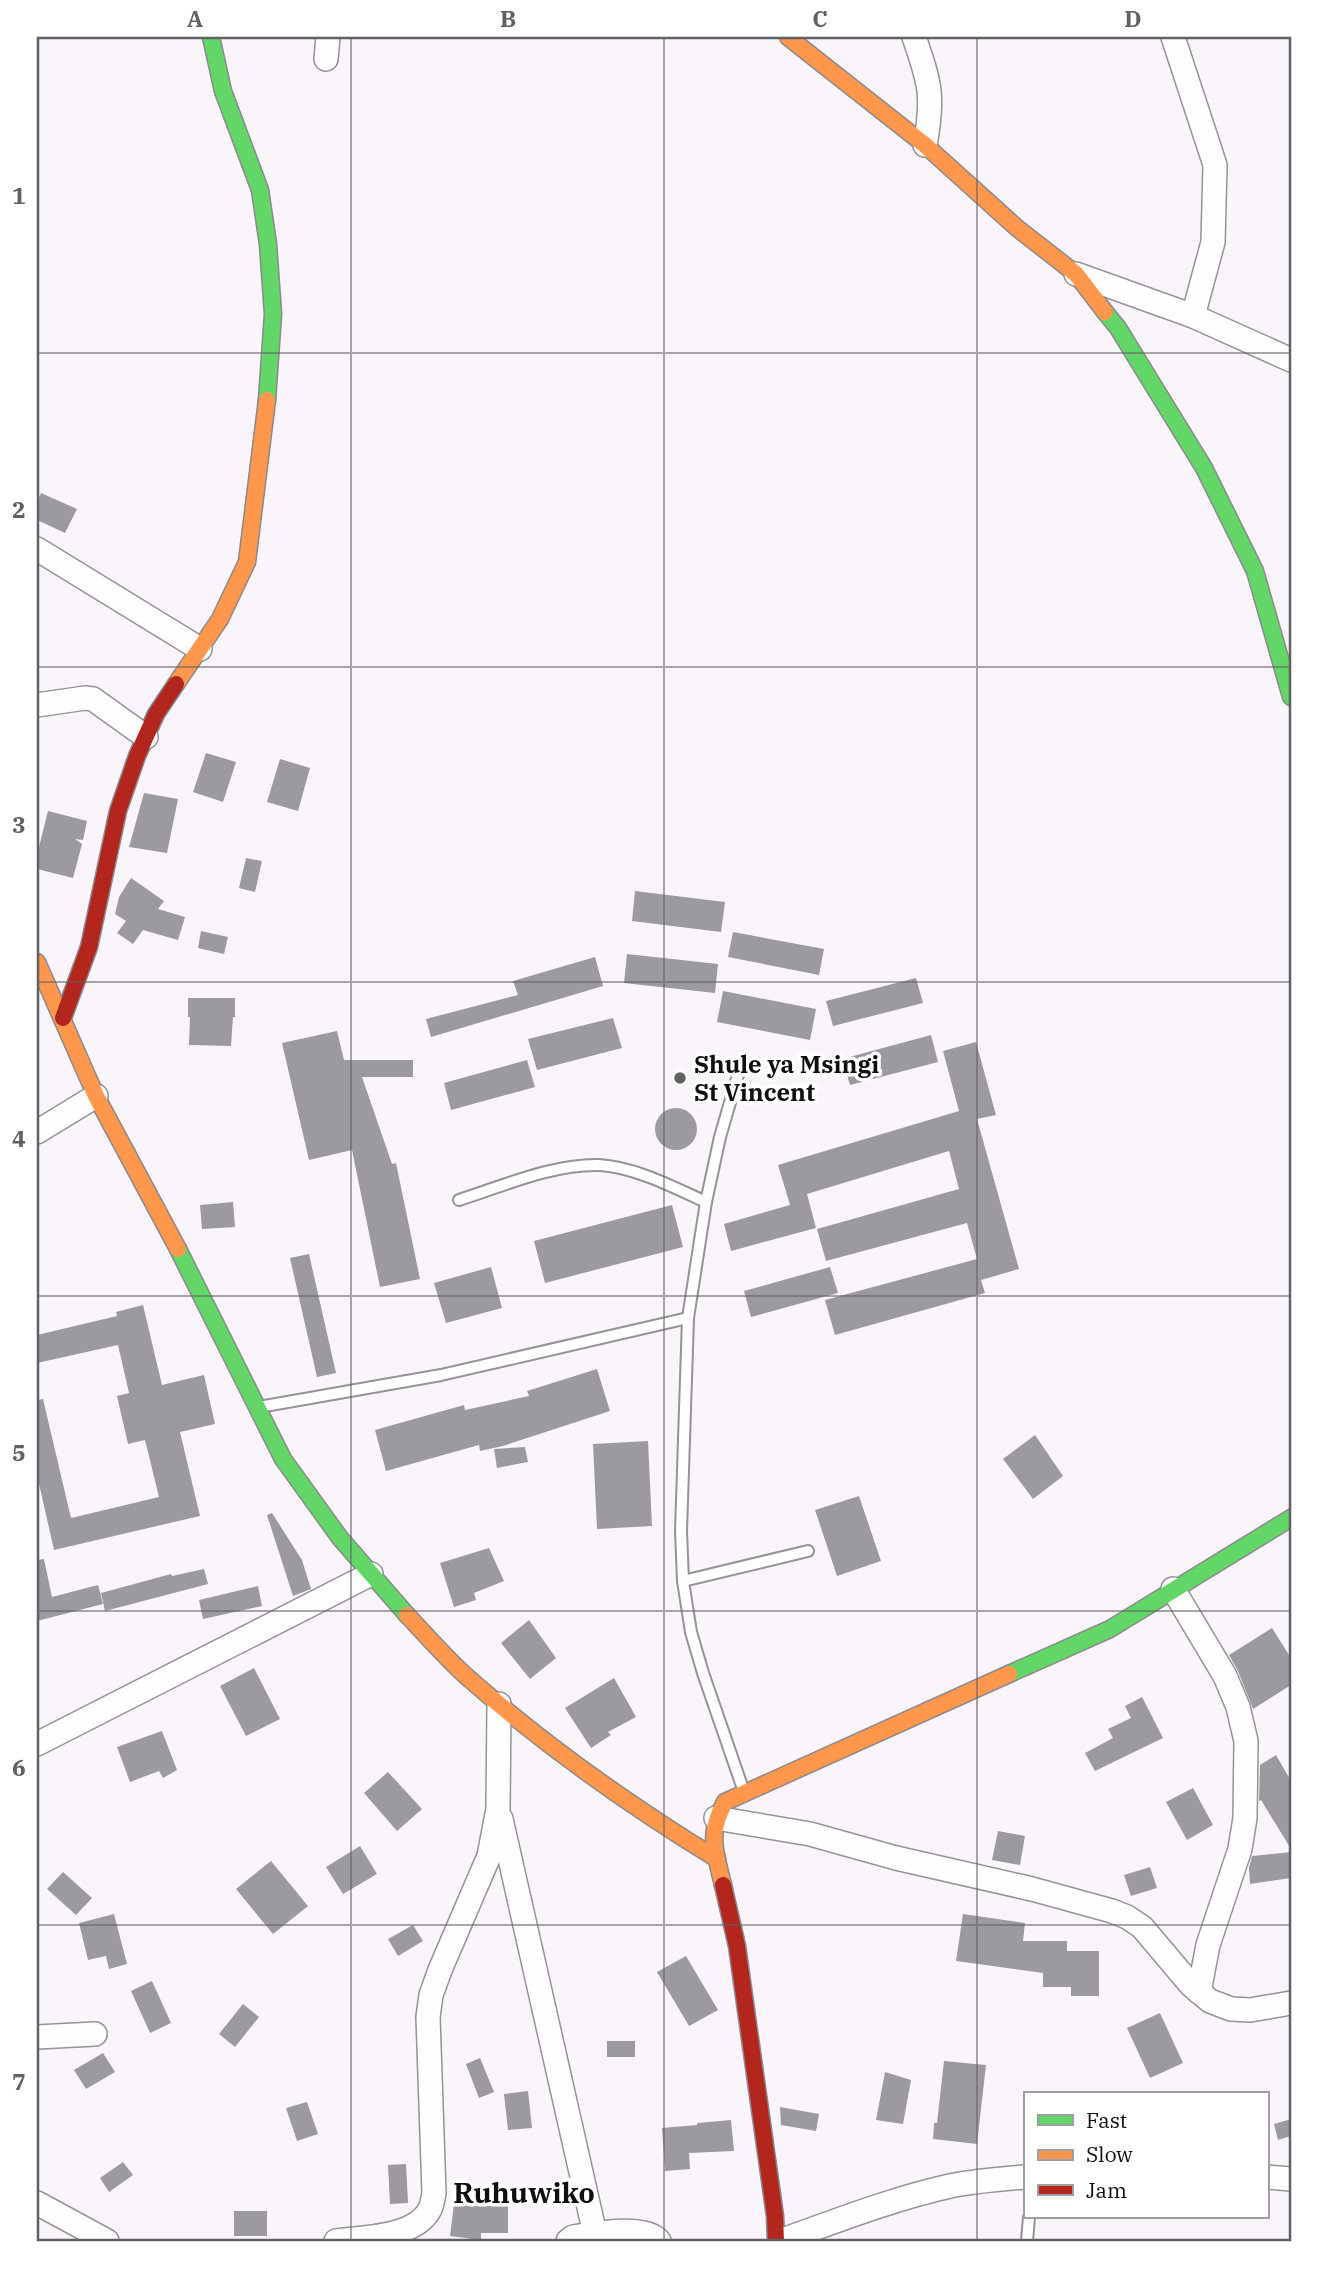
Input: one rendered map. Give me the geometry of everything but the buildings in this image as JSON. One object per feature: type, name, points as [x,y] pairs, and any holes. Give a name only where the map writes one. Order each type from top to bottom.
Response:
[{"type":"street","points":[[63,1018],[89,947],[118,811],[146,737],[156,714],[220,619],[247,562],[253,527],[271,377],[273,314],[268,244],[260,190],[223,91],[211,37]]},
{"type":"street","points":[[789,37],[925,145],[1017,228],[1076,274],[1118,328],[1204,468],[1255,571],[1291,697]]},
{"type":"street","points":[[914,37],[930,87],[931,111],[925,145]]},
{"type":"street","points":[[1173,37],[1215,165],[1213,242],[1193,316]]},
{"type":"street","points":[[1076,274],[1193,316],[1291,360]]},
{"type":"street","points":[[37,549],[200,649]]},
{"type":"street","points":[[37,705],[93,699],[146,737]]},
{"type":"street","points":[[37,962],[96,1096],[183,1259],[256,1408],[283,1459],[340,1538],[465,1675],[499,1704],[568,1760],[642,1812],[717,1859]]},
{"type":"street","points":[[37,1132],[96,1096]]},
{"type":"street","points":[[1024,2177],[981,2181],[920,2194],[778,2241],[737,1946],[712,1838],[716,1818],[725,1802],[972,1690],[1069,1650],[1110,1629],[1291,1518]]},
{"type":"street","points":[[37,1744],[371,1574]]},
{"type":"street","points":[[1174,1589],[1225,1676],[1238,1707],[1246,1741],[1246,1807],[1240,1849],[1208,1945],[1199,1992]]},
{"type":"street","points":[[336,2241],[408,2228],[420,2221],[431,2208],[434,2193],[427,2039],[431,1995],[489,1856],[498,1809],[499,1704]]},
{"type":"street","points":[[498,1809],[595,2234]]},
{"type":"street","points":[[716,1818],[810,1834],[1112,1911],[1142,1927],[1210,2001],[1231,2009],[1250,2010],[1291,2003]]},
{"type":"street","points":[[37,2037],[95,2034]]},
{"type":"street","points":[[1268,2177],[1291,2179]]},
{"type":"street","points":[[37,2203],[107,2241]]},
{"type":"street","points":[[568,2241],[573,2237],[624,2232],[646,2233],[659,2241]]},
{"type":"lane","points":[[740,1068],[720,1137],[706,1202],[688,1318],[681,1531],[683,1581],[691,1632],[744,1793]]},
{"type":"lane","points":[[459,1200],[541,1174],[601,1165],[648,1178],[706,1202]]},
{"type":"lane","points":[[256,1408],[442,1375],[688,1318]]},
{"type":"lane","points":[[683,1581],[808,1551]]},
{"type":"lane","points":[[1027,2241],[1029,2218]]},
{"type":"traffic: fast","points":[[211,37],[223,91],[260,190],[268,244],[273,314],[267,400]]},
{"type":"traffic: fast","points":[[1105,312],[1118,328],[1204,468],[1255,571],[1291,697]]},
{"type":"traffic: fast","points":[[178,1249],[283,1459],[340,1538],[407,1615]]},
{"type":"traffic: fast","points":[[1009,1674],[1110,1629],[1291,1518]]},
{"type":"traffic: slow","points":[[788,37],[925,145],[1017,228],[1076,274],[1105,312]]},
{"type":"traffic: slow","points":[[176,684],[220,619],[247,562],[267,400]]},
{"type":"traffic: slow","points":[[37,962],[96,1096],[178,1249]]},
{"type":"traffic: slow","points":[[407,1615],[458,1669],[556,1750],[619,1796],[717,1859]]},
{"type":"traffic: slow","points":[[723,1885],[715,1852],[714,1833],[725,1802],[1009,1674]]},
{"type":"traffic: jam","points":[[63,1018],[89,947],[118,811],[137,756],[156,714],[176,684]]},
{"type":"traffic: jam","points":[[723,1885],[737,1946],[775,2216],[776,2241]]},
{"type":"place","name":"Shule ya Msingi St Vincent","points":[[680,1078]]},
{"type":"district","name":"Ruhuwiko","points":[[524,2192]]}]
